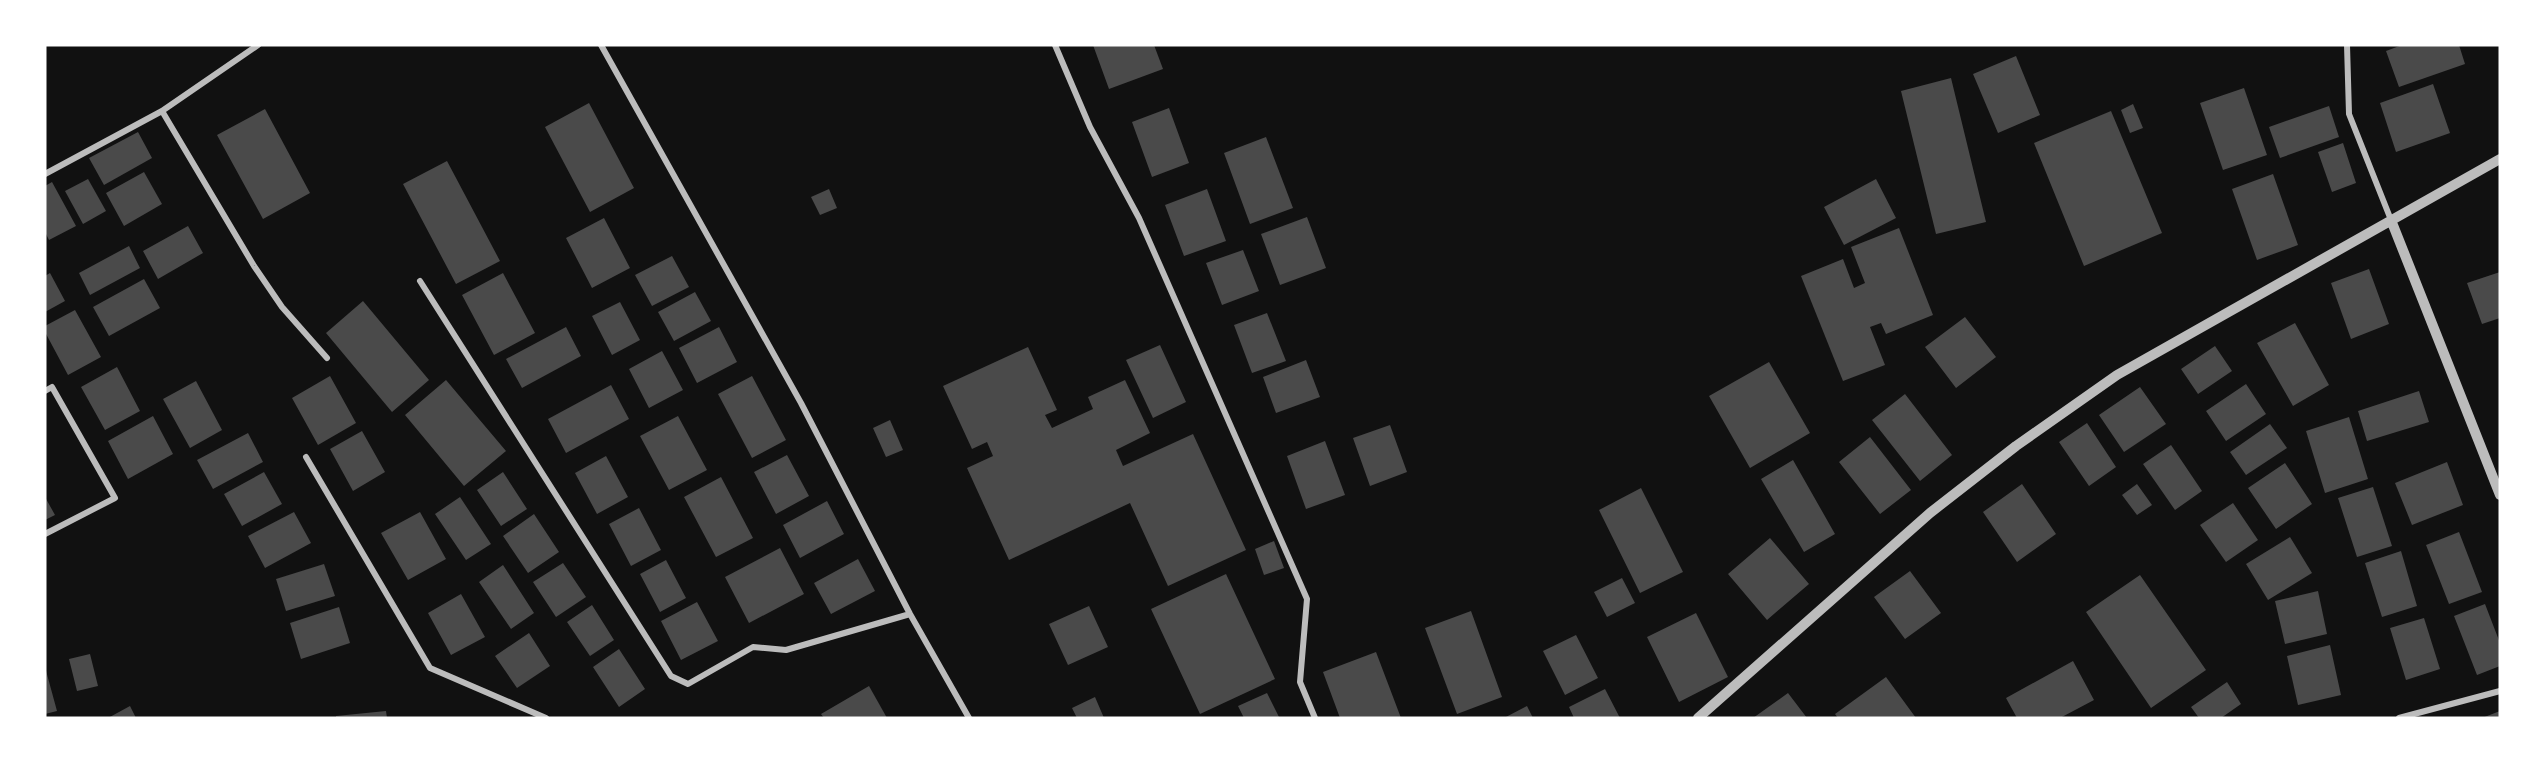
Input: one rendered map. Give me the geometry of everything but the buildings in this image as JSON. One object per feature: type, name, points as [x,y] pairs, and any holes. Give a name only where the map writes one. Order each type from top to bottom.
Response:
[{"type":"street","points":[[45,174],[162,111],[258,45]]},
{"type":"street","points":[[601,45],[801,403],[910,614],[969,718]]},
{"type":"street","points":[[1055,45],[1090,127],[1139,218],[1307,598],[1300,682],[1315,718]]},
{"type":"street","points":[[2347,45],[2349,114],[2500,495]]},
{"type":"street","points":[[162,111],[254,266],[282,307],[327,358]]},
{"type":"street","points":[[1698,718],[1930,513],[2016,446],[2117,375],[2500,159]]},
{"type":"street","points":[[420,281],[671,676],[688,684],[753,647],[786,650],[910,614]]},
{"type":"street","points":[[45,391],[52,387],[115,498],[45,534]]},
{"type":"street","points":[[306,457],[430,668],[546,718]]},
{"type":"street","points":[[2399,718],[2500,691]]}]
